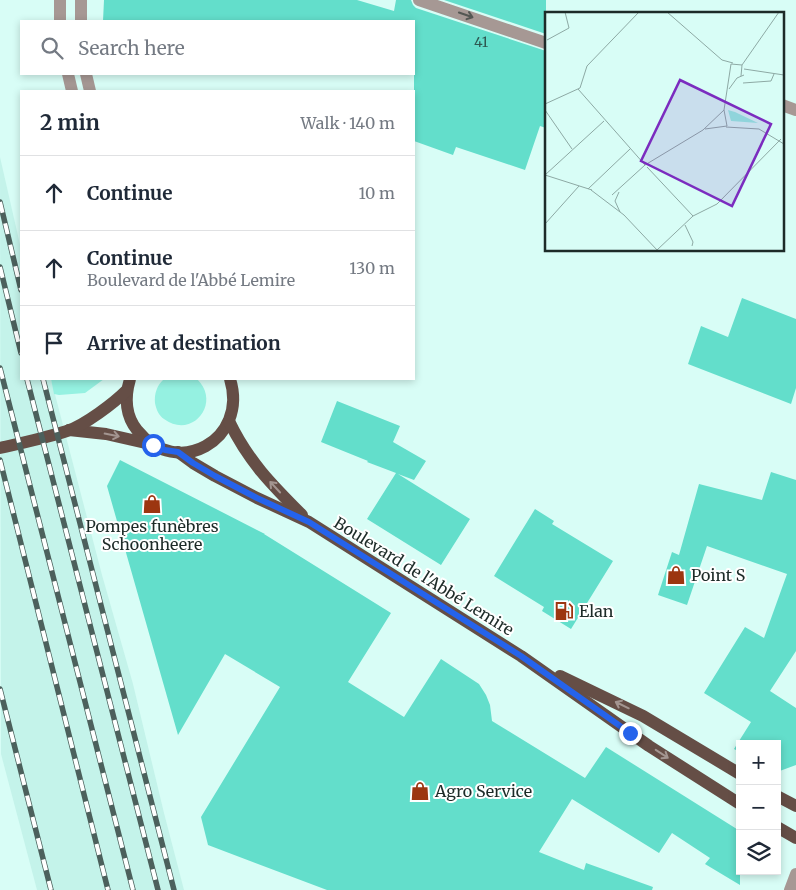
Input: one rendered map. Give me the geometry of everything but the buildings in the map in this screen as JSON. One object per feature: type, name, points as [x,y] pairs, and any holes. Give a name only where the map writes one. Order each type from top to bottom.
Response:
[{"type":"main road","points":[[69,430],[106,434],[153,445],[165,450],[190,451],[208,444],[218,437],[229,421],[234,403],[230,380]]},
{"type":"main road","points":[[0,448],[69,430],[98,414],[117,400],[129,384]]},
{"type":"main road","points":[[129,384],[126,403],[132,422],[143,437],[153,445]]},
{"type":"main road","name":"Boulevard de l'Abbé Lemire","points":[[229,421],[240,443],[257,467],[309,522]]},
{"type":"main road","name":"Boulevard de l'Abbé Lemire","points":[[178,452],[215,476],[309,522],[521,656],[649,746],[736,801]]},
{"type":"main road","name":"Boulevard de l'Abbé Lemire","points":[[521,656],[643,716],[736,772]]},
{"type":"main road","points":[[781,798],[796,806]]},
{"type":"main road","points":[[781,829],[796,838]]},
{"type":"street","points":[[60,0],[60,20]]},
{"type":"street","points":[[81,0],[81,20]]},
{"type":"street","points":[[419,0],[545,42]]},
{"type":"street","points":[[68,75],[72,90]]},
{"type":"street","points":[[86,75],[90,90]]},
{"type":"street","points":[[784,106],[796,110]]},
{"type":"street","points":[[790,890],[796,874]]},
{"type":"shaded area","points":[[0,157],[20,245],[20,380],[51,380],[102,575],[133,684],[184,890],[37,890],[1,754]]},
{"type":"green space","points":[[51,380],[103,380],[85,393],[54,394]]},
{"type":"green space","points":[[198,380],[204,388],[206,398],[205,408],[200,416],[193,422],[184,425],[174,424],[164,419],[159,414],[155,405],[156,390],[162,381]]},
{"type":"railway","points":[[0,202],[20,286]]},
{"type":"railway","points":[[0,267],[20,349]]},
{"type":"railway","points":[[0,368],[133,890]]},
{"type":"railway","points":[[27,380],[158,890]]},
{"type":"railway","points":[[43,380],[174,890]]},
{"type":"railway","points":[[0,460],[108,890]]},
{"type":"railway","points":[[0,689],[51,890]]},
{"type":"place","name":"Pompes funèbres Schoonheere","points":[[152,504]]},
{"type":"place","name":"Point S","points":[[676,575]]},
{"type":"place","name":"Elan","points":[[564,611]]},
{"type":"place","name":"Agro Service","points":[[420,791]]},
{"type":"route","points":[[153,445],[165,450],[178,452],[215,476],[309,522],[521,656],[630,733]]}]
